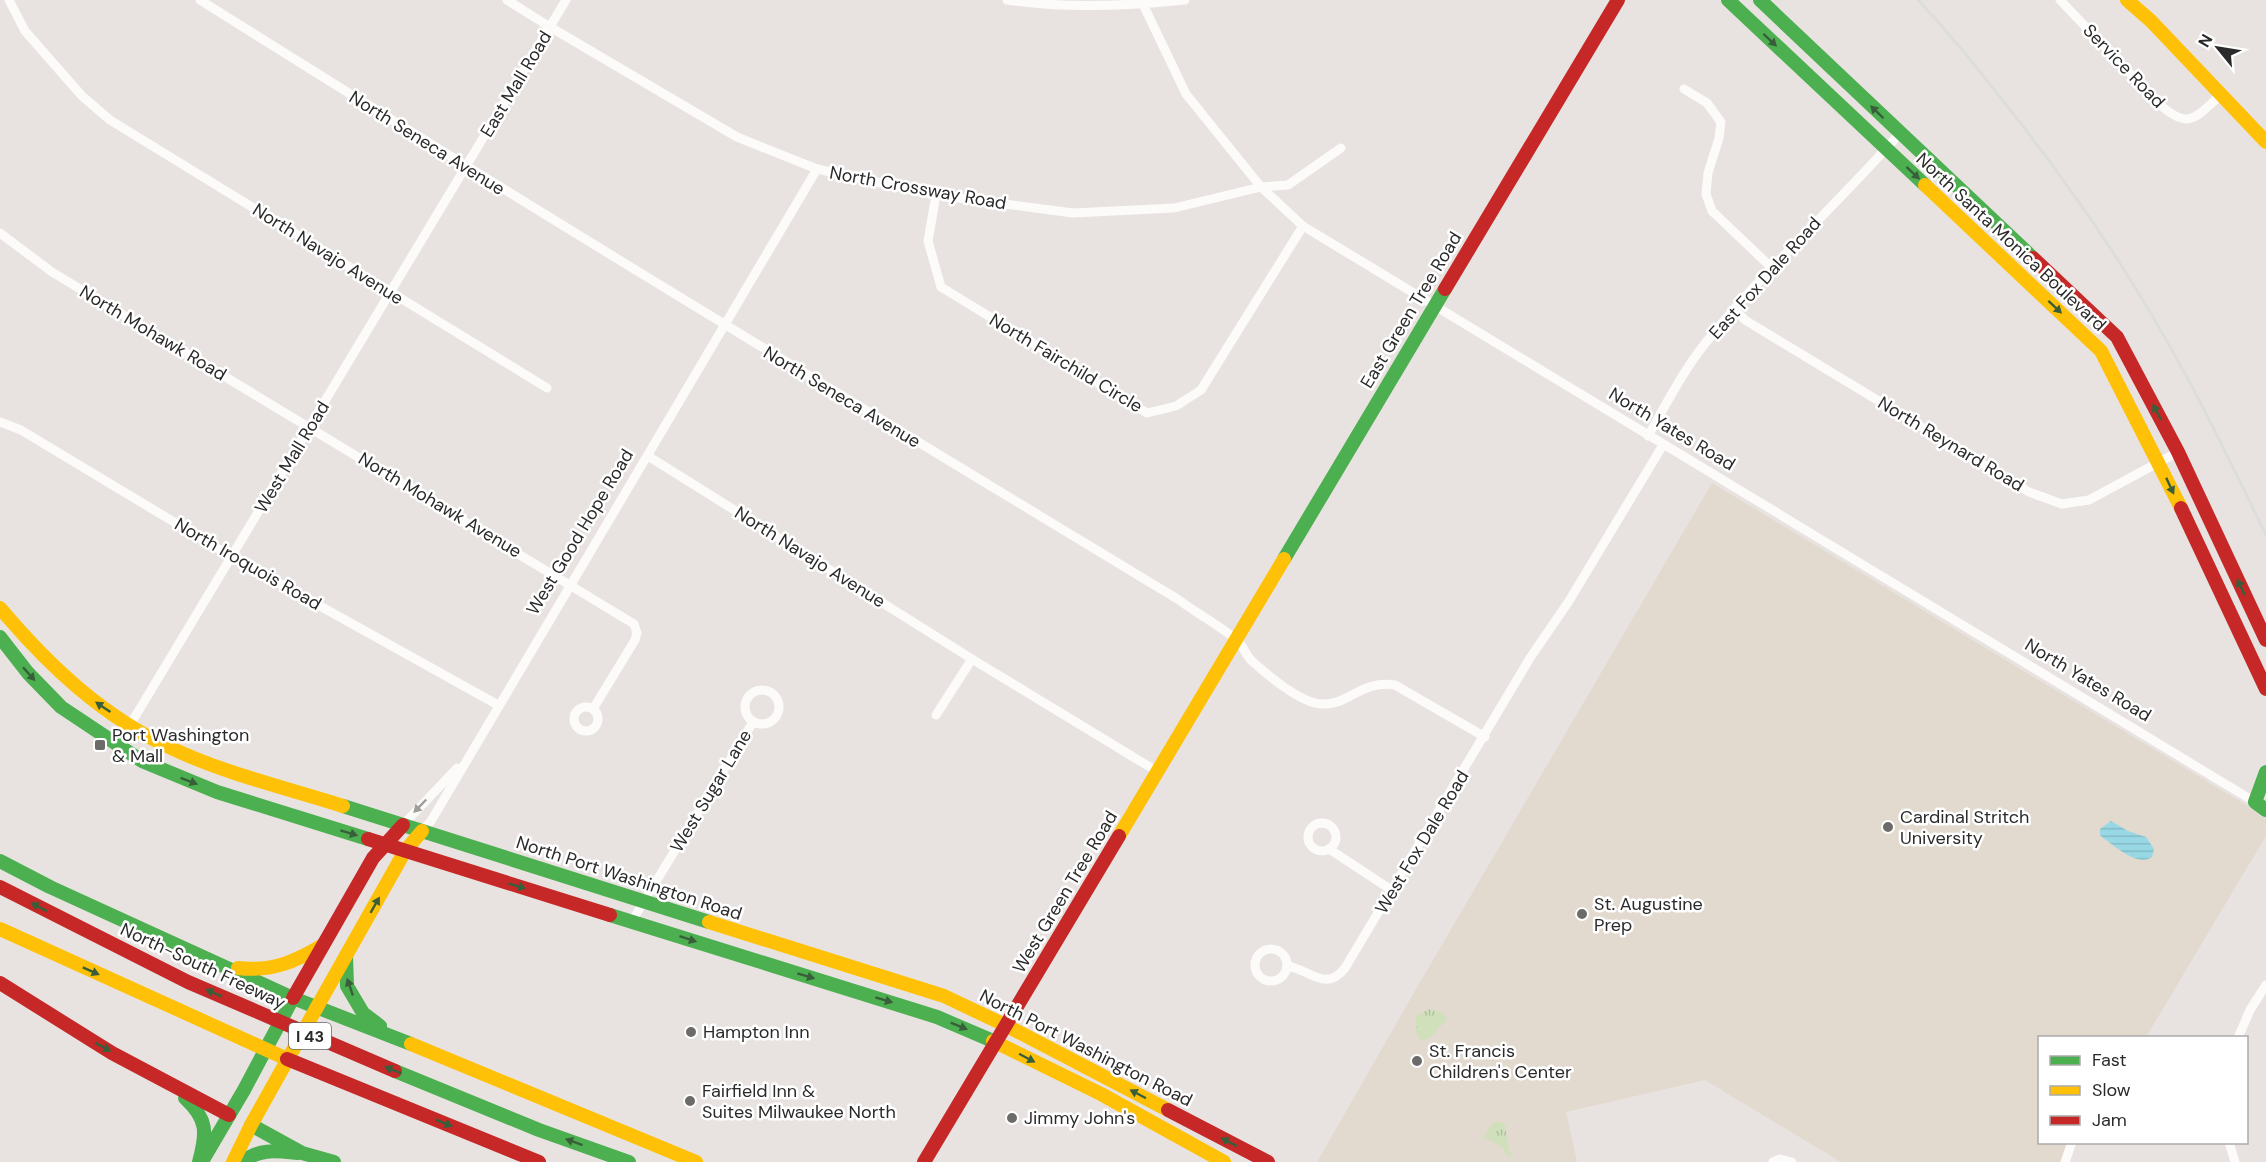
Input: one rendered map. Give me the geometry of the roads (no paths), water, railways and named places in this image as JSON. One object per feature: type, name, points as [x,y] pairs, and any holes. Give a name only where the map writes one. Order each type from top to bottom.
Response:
[{"type":"main road","name":"East Green Tree Road","points":[[1236,641],[1618,0]]},
{"type":"main road","name":"North Santa Monica Boulevard","points":[[1728,0],[2101,351],[2160,464],[2266,689]]},
{"type":"main road","name":"North Santa Monica Boulevard","points":[[1760,0],[2117,337],[2178,452],[2266,640]]},
{"type":"main road","points":[[2127,0],[2151,21],[2266,142]]},
{"type":"main road","name":"North Port Washington Road","points":[[0,608],[40,656],[82,693],[130,726],[167,747],[222,768],[944,996],[1007,1026],[1268,1162]]},
{"type":"main road","name":"North Port Washington Road","points":[[0,637],[28,673],[61,707],[118,746],[183,779],[405,851],[937,1017],[996,1042],[1101,1094],[1224,1162]]},
{"type":"main road","name":"West Green Tree Road","points":[[924,1162],[1236,641]]},
{"type":"main road","points":[[2262,806],[2266,772]]},
{"type":"main road","points":[[266,807],[274,784]]},
{"type":"main road","points":[[314,822],[322,800]]},
{"type":"main road","name":"West Good Hope Road","points":[[200,1162],[244,1090],[365,872],[384,844],[403,825]]},
{"type":"main road","name":"West Good Hope Road","points":[[233,1162],[251,1125],[405,851],[422,831]]},
{"type":"main road","points":[[0,861],[219,965],[290,1004],[317,1007],[696,1162]]},
{"type":"main road","name":"North-South Freeway","points":[[0,887],[188,982],[322,1041],[539,1130],[629,1162]]},
{"type":"main road","points":[[710,946],[720,925]]},
{"type":"main road","name":"I 43","points":[[0,929],[320,1074],[539,1162]]},
{"type":"main road","points":[[219,965],[270,970],[284,967],[323,945]]},
{"type":"main road","points":[[346,956],[347,986],[363,1013],[399,1039]]},
{"type":"main road","points":[[0,983],[69,1028],[165,1082],[302,1153]]},
{"type":"main road","points":[[937,1017],[944,996]]},
{"type":"main road","points":[[165,1082],[196,1107],[203,1117],[203,1147],[200,1162]]},
{"type":"main road","points":[[243,1162],[252,1154],[266,1150],[302,1153],[334,1162]]},
{"type":"street","name":"North Navajo Avenue","points":[[9,0],[25,31],[82,96],[110,120],[547,388]]},
{"type":"street","name":"North Seneca Avenue","points":[[200,0],[465,167],[724,326],[1179,600],[1236,641],[1252,661],[1301,697],[1311,702],[1327,704],[1374,684],[1395,685],[1485,737]]},
{"type":"street","name":"North Crossway Road","points":[[507,0],[737,137],[817,170],[936,195],[1073,213],[1174,208],[1261,187],[1288,185],[1341,148]]},
{"type":"street","name":"East Mall Road","points":[[465,167],[566,0]]},
{"type":"street","points":[[1007,0],[1033,4],[1185,0]]},
{"type":"street","name":"Service Road","points":[[2060,0],[2173,116],[2182,119],[2194,118],[2222,94]]},
{"type":"street","name":"North Yates Road","points":[[1141,2],[1186,94],[1261,187],[1303,225],[2262,806]]},
{"type":"street","points":[[1684,89],[1707,104],[1721,122],[1719,138],[1708,172],[1706,194],[1712,211],[1772,268]]},
{"type":"street","name":"East Fox Dale Road","points":[[1648,436],[1690,363],[1712,334],[1899,133]]},
{"type":"street","name":"West Mall Road","points":[[118,746],[465,167]]},
{"type":"street","name":"West Good Hope Road","points":[[422,831],[817,170]]},
{"type":"street","name":"North Fairchild Circle","points":[[936,195],[928,241],[941,287],[1147,413],[1176,406],[1201,390],[1303,225]]},
{"type":"street","name":"North Mohawk Road","points":[[0,233],[52,272],[310,427]]},
{"type":"street","name":"North Reynard Road","points":[[1735,310],[1745,320],[2029,492],[2062,504],[2089,500],[2160,464],[2178,452]]},
{"type":"street","name":"North Iroquois Road","points":[[0,422],[21,430],[232,557],[498,705]]},
{"type":"street","name":"North Mohawk Avenue","points":[[310,427],[570,584],[637,628],[635,640],[593,709]]},
{"type":"street","name":"West Fox Dale Road","points":[[1287,966],[1317,978],[1330,979],[1345,968],[1485,737],[1530,658],[1569,601],[1663,445]]},
{"type":"street","name":"North Navajo Avenue","points":[[648,456],[972,659],[1158,772]]},
{"type":"street","points":[[936,716],[972,659]]},
{"type":"street","name":"West Sugar Lane","points":[[632,921],[753,722]]},
{"type":"street","name":"West Good Hope Road","points":[[403,825],[467,758]]},
{"type":"street","points":[[1329,849],[1393,891]]},
{"type":"street","points":[[2239,1036],[2263,995],[2266,985]]},
{"type":"street","points":[[2065,1162],[2072,1144]]},
{"type":"street","points":[[2229,1144],[2235,1162]]},
{"type":"street","points":[[1773,1162],[1786,1159],[1792,1162]]},
{"type":"water","points":[[2111,821],[2128,831],[2146,837],[2154,849],[2152,857],[2140,859],[2133,857],[2102,837],[2100,829]]},
{"type":"railway","points":[[1918,0],[1962,49],[2029,134],[2102,236],[2169,344],[2219,438],[2266,535]]},
{"type":"place","name":"Port Washington & Mall","points":[[100,745]]},
{"type":"place","name":"Cardinal Stritch University","points":[[1888,827]]},
{"type":"place","name":"St. Augustine Prep","points":[[1582,914]]},
{"type":"place","name":"Hampton Inn","points":[[691,1032]]},
{"type":"place","name":"St. Francis Children's Center","points":[[1417,1061]]},
{"type":"place","name":"Fairfield Inn & Suites Milwaukee North","points":[[690,1101]]},
{"type":"place","name":"Jimmy John's","points":[[1012,1118]]}]
